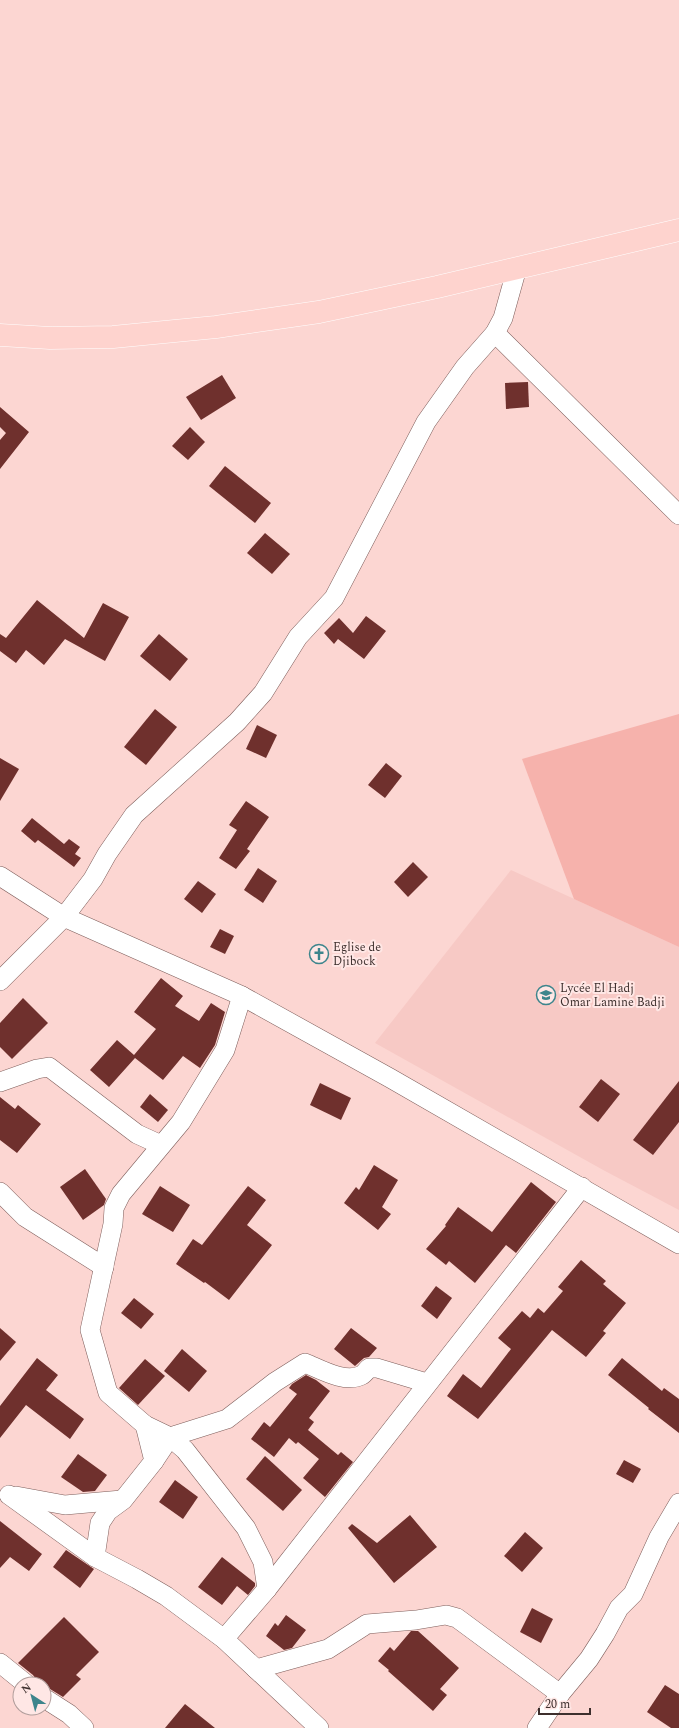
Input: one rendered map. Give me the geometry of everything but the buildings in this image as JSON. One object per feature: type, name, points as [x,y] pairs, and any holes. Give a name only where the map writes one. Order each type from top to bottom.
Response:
[{"type":"main road","points":[[0,335],[50,338],[113,337],[216,327],[320,312],[679,230]]},
{"type":"street","points":[[0,981],[64,917],[93,879],[107,854],[134,815],[194,763],[237,722],[263,693],[298,636],[334,598],[426,422],[465,367],[495,333],[503,318],[517,268]]},
{"type":"street","points":[[495,333],[679,515]]},
{"type":"street","points":[[0,876],[64,917],[242,996],[390,1078],[679,1244]]},
{"type":"street","points":[[242,996],[225,1050],[181,1122],[121,1194],[114,1208],[113,1224],[90,1330],[108,1393],[144,1425],[170,1437],[185,1450],[246,1528],[263,1562],[267,1589]]},
{"type":"street","points":[[0,1082],[37,1069],[49,1067],[137,1134],[162,1145]]},
{"type":"street","points":[[224,1639],[267,1589],[582,1187]]},
{"type":"street","points":[[0,1192],[25,1217],[104,1267]]},
{"type":"street","points":[[95,1557],[100,1523],[108,1510],[123,1500],[154,1461],[170,1437],[227,1419],[275,1382],[305,1363],[339,1376],[350,1377],[361,1375],[369,1368],[377,1368],[427,1383]]},
{"type":"street","points":[[144,1425],[154,1461]]},
{"type":"street","points":[[5,1494],[64,1505],[123,1500]]},
{"type":"street","points":[[5,1494],[95,1557],[166,1596],[224,1639],[319,1728]]},
{"type":"street","points":[[537,1728],[560,1694],[589,1659],[619,1608],[633,1594],[659,1537],[679,1503]]},
{"type":"street","points":[[256,1669],[328,1649],[368,1624],[416,1620],[446,1615],[457,1618],[560,1694]]},
{"type":"street","points":[[0,1663],[16,1676]]},
{"type":"street","points":[[52,1703],[69,1714],[84,1728]]},
{"type":"shaded area","points":[[679,714],[679,947],[574,899],[522,759]]},
{"type":"shaded area","name":"Lycée El Hadj Omar Lamine Badji","points":[[511,870],[679,947],[679,1210],[605,1171],[375,1043]]},
{"type":"place","name":"Eglise de Djibock","points":[[319,954]]},
{"type":"place","name":"Lycée El Hadj Omar Lamine Badji","points":[[546,995]]}]
